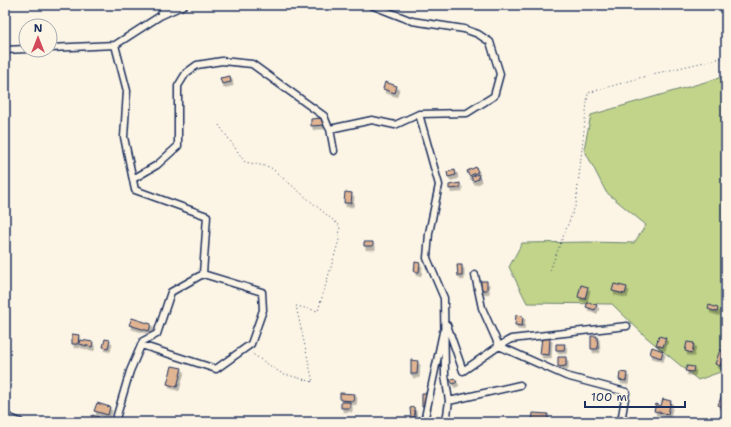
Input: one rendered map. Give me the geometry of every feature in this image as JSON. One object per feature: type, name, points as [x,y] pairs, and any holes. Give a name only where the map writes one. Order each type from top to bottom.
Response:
[{"type":"street","points":[[160,16],[166,5]]},
{"type":"street","points":[[58,48],[115,45],[160,16],[184,5]]},
{"type":"street","points":[[330,128],[372,120],[395,125],[419,114],[467,113],[494,96],[500,74],[490,42],[478,34],[464,29],[412,21],[371,5]]},
{"type":"street","points":[[115,45],[127,91],[124,136],[135,190],[207,216],[203,274]]},
{"type":"street","points":[[5,50],[18,49]]},
{"type":"street","points":[[133,179],[157,165],[178,146],[178,86],[186,73],[197,65],[222,61],[252,64],[324,116],[330,128],[334,151]]},
{"type":"street","points":[[419,114],[439,185],[429,233],[427,258],[444,298],[445,375],[449,401],[446,422]]},
{"type":"street","points":[[115,422],[130,371],[142,341],[157,334],[171,292],[203,274],[262,292],[263,310],[251,344],[216,369],[141,345]]},
{"type":"street","points":[[475,275],[482,308],[499,346],[566,376],[626,392],[620,422]]},
{"type":"street","points":[[445,319],[463,371],[511,339],[627,326]]},
{"type":"street","points":[[424,422],[445,319]]},
{"type":"street","points":[[449,401],[520,385]]},
{"type":"street","points":[[5,416],[20,422]]},
{"type":"path","points":[[550,270],[576,204],[588,93],[653,74],[726,57]]},
{"type":"path","points":[[218,125],[245,162],[270,167],[340,226],[339,240],[318,311],[296,306],[313,382],[281,373],[244,349]]},
{"type":"green space","points":[[726,76],[726,370],[698,380],[646,337],[612,304],[527,303],[509,267],[522,243],[634,243],[646,225],[606,192],[584,149],[591,115]]},
{"type":"building","points":[[230,76],[231,82],[222,84],[220,78]]},
{"type":"building","points":[[385,82],[397,86],[395,93],[383,89]]},
{"type":"building","points":[[324,118],[324,125],[311,126],[311,119]]},
{"type":"building","points":[[476,167],[478,172],[469,176],[467,171]]},
{"type":"building","points":[[455,170],[456,175],[448,177],[447,172]]},
{"type":"building","points":[[478,174],[479,179],[473,181],[471,177]]},
{"type":"building","points":[[460,183],[460,188],[449,189],[449,185]]},
{"type":"building","points":[[345,192],[352,193],[351,203],[344,203]]},
{"type":"building","points":[[364,242],[373,242],[373,246],[364,246]]},
{"type":"building","points":[[415,262],[420,263],[419,272],[414,272]]},
{"type":"building","points":[[457,265],[462,265],[462,276],[458,276]]},
{"type":"building","points":[[481,281],[487,281],[487,290],[480,290]]},
{"type":"building","points":[[614,284],[627,287],[625,294],[612,291]]},
{"type":"building","points":[[581,285],[588,287],[585,299],[578,297]]},
{"type":"building","points":[[588,302],[597,305],[595,310],[586,307]]},
{"type":"building","points":[[709,305],[718,308],[717,312],[708,309]]},
{"type":"building","points":[[516,315],[523,316],[522,326],[515,325]]},
{"type":"building","points":[[132,318],[151,324],[149,331],[129,325]]},
{"type":"building","points":[[72,334],[79,335],[78,344],[72,344]]},
{"type":"building","points":[[591,336],[597,336],[598,349],[591,349]]},
{"type":"building","points":[[659,336],[666,338],[663,347],[656,345]]},
{"type":"building","points":[[542,337],[550,338],[549,355],[540,354]]},
{"type":"building","points":[[105,339],[110,340],[108,348],[103,347]]},
{"type":"building","points":[[80,340],[93,342],[92,347],[79,344]]},
{"type":"building","points":[[687,342],[694,343],[692,353],[685,351]]},
{"type":"building","points":[[556,344],[565,344],[564,350],[556,350]]},
{"type":"building","points":[[652,347],[663,351],[661,358],[650,354]]},
{"type":"building","points":[[720,350],[725,352],[720,366],[715,364]]},
{"type":"building","points":[[558,357],[566,357],[566,366],[558,367]]},
{"type":"building","points":[[411,360],[418,361],[417,374],[411,374]]},
{"type":"building","points":[[172,366],[182,368],[177,387],[167,384]]},
{"type":"building","points":[[687,366],[694,367],[693,372],[685,371]]},
{"type":"building","points":[[620,372],[627,373],[626,381],[619,380]]},
{"type":"building","points":[[454,378],[457,382],[453,384],[450,380]]},
{"type":"building","points":[[340,393],[355,394],[354,401],[340,400]]},
{"type":"building","points":[[422,393],[429,393],[429,406],[422,406]]},
{"type":"building","points":[[722,395],[726,396],[726,404],[724,408],[718,405]]},
{"type":"building","points":[[663,399],[671,401],[668,414],[654,411],[656,404],[661,406]]},
{"type":"building","points":[[341,402],[350,402],[350,408],[341,408]]},
{"type":"building","points":[[97,403],[110,407],[108,415],[94,411]]},
{"type":"building","points":[[414,407],[415,417],[411,418],[410,408]]},
{"type":"building","points":[[533,413],[548,414],[547,422],[532,421]]},
{"type":"building","points":[[92,415],[99,417],[98,422],[91,421]]},
{"type":"building","points":[[375,419],[382,420],[382,422],[374,422]]}]
